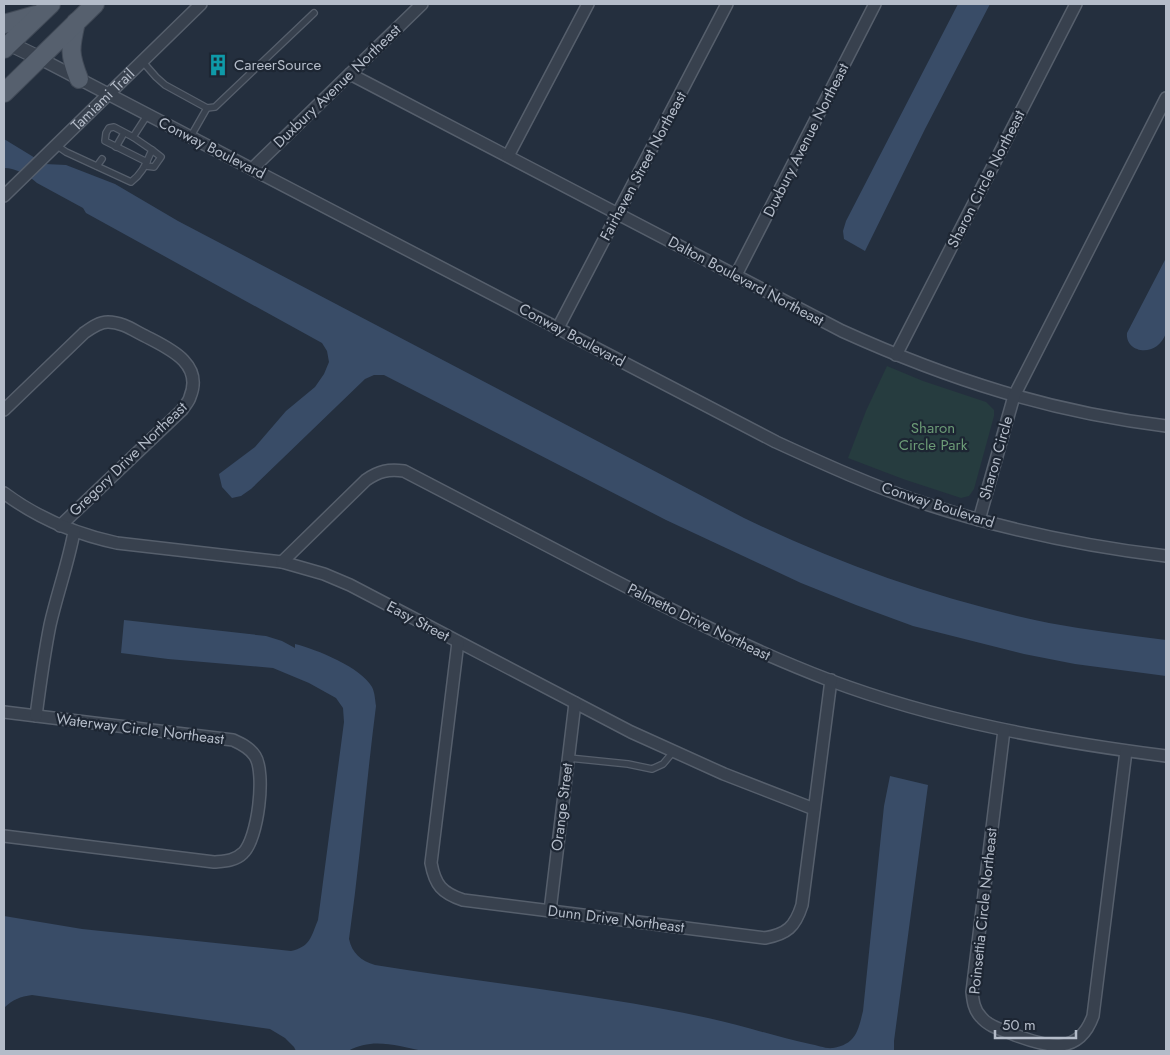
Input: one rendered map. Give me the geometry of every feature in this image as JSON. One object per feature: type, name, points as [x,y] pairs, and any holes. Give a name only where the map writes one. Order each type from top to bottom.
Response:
[{"type":"main road","points":[[4,93],[95,4]]},
{"type":"main road","points":[[4,24],[46,8]]},
{"type":"main road","points":[[6,45],[46,8]]},
{"type":"main road","points":[[76,22],[70,47],[72,60],[79,79]]},
{"type":"street","name":"Tamiami Trail","points":[[4,196],[201,4]]},
{"type":"street","name":"Duxbury Avenue Northeast","points":[[253,168],[422,4]]},
{"type":"street","points":[[508,156],[588,4]]},
{"type":"street","name":"Fairhaven Street Northeast","points":[[558,328],[727,4]]},
{"type":"street","name":"Duxbury Avenue Northeast","points":[[736,276],[875,4]]},
{"type":"street","name":"Sharon Circle Northeast","points":[[896,355],[1076,4]]},
{"type":"street","name":"Conway Boulevard","points":[[6,45],[39,58],[776,442],[830,467],[914,500],[979,520],[1086,544],[1166,556]]},
{"type":"street","name":"Dalton Boulevard Northeast","points":[[350,74],[842,331],[896,355],[945,374],[1014,396],[1109,418],[1166,426]]},
{"type":"street","points":[[1014,396],[1166,98]]},
{"type":"street","name":"Gregory Drive Northeast","points":[[4,410],[84,333],[95,325],[108,322],[121,324],[173,350],[184,359],[190,370],[193,384],[190,397],[182,410],[60,526]]},
{"type":"street","name":"Sharon Circle","points":[[979,520],[1014,396]]},
{"type":"street","name":"Palmetto Drive Northeast","points":[[282,562],[366,480],[377,472],[391,469],[404,471],[687,619],[772,658],[830,680],[920,709],[1004,730],[1057,741],[1166,756]]},
{"type":"street","name":"Easy Street","points":[[4,493],[34,514],[74,532],[117,543],[282,562],[337,579],[673,752],[732,778],[814,809]]},
{"type":"street","name":"Gregory Drive Northeast","points":[[36,716],[41,674],[50,627],[69,558],[74,532]]},
{"type":"street","name":"Dunn Drive Northeast","points":[[458,642],[431,863],[433,876],[440,888],[451,896],[464,900],[765,938],[778,935],[790,929],[798,918],[802,905],[830,680]]},
{"type":"street","name":"Orange Street","points":[[550,911],[576,703]]},
{"type":"street","name":"Waterway Circle Northeast","points":[[4,712],[233,740],[246,746],[255,755],[260,768],[261,781],[255,830],[251,843],[243,854],[231,860],[214,862],[4,836]]},
{"type":"street","name":"Poinsettia Circle Northeast","points":[[1004,730],[972,992],[974,1005],[980,1017],[991,1025],[1043,1046],[1056,1048],[1069,1046],[1081,1039],[1089,1029],[1093,1016],[1126,751]]},
{"type":"lane","points":[[142,61],[165,85],[207,108],[215,106],[314,13]]},
{"type":"lane","points":[[191,136],[207,108]]},
{"type":"lane","points":[[133,137],[148,114]]},
{"type":"lane","points":[[114,127],[133,137],[161,157],[154,167],[131,157],[105,141],[109,128],[114,127]]},
{"type":"lane","points":[[112,146],[124,133]]},
{"type":"lane","points":[[56,145],[66,152],[131,182],[140,175],[152,150]]},
{"type":"lane","points":[[97,166],[102,159]]},
{"type":"lane","points":[[119,176],[123,170]]},
{"type":"lane","points":[[568,758],[628,764],[652,769],[663,764],[673,752]]},
{"type":"green space","name":"Sharon Circle Park","points":[[887,366],[923,381],[986,402],[994,410],[974,489],[969,496],[961,498],[848,458],[866,411]]},
{"type":"water","points":[[958,4],[990,4],[925,129],[865,251],[844,239],[843,231],[846,221]]},
{"type":"water","points":[[4,139],[45,164],[66,165],[115,184],[178,221],[744,518],[855,566],[931,593],[1049,623],[1166,640],[1166,676],[1075,664],[1024,654],[913,626],[856,605],[801,583],[666,520],[384,375],[374,375],[365,379],[251,489],[241,496],[232,498],[222,487],[219,474],[255,447],[286,411],[315,387],[324,374],[329,362],[327,351],[322,343],[86,213],[83,208],[26,175],[13,169],[4,168]]},
{"type":"water","points":[[1166,258],[1166,333],[1156,347],[1149,350],[1136,349],[1128,340],[1127,333]]},
{"type":"water","points":[[124,620],[266,636],[295,648],[295,644],[338,660],[367,680],[372,687],[376,706],[349,939],[352,948],[358,956],[375,965],[625,1002],[721,1021],[824,1047],[833,1048],[841,1046],[855,1036],[863,1011],[884,806],[890,776],[928,785],[894,1051],[423,1051],[394,1045],[367,1044],[348,1051],[296,1051],[285,1038],[270,1029],[32,995],[10,1002],[4,1008],[4,916],[82,929],[291,951],[306,944],[318,920],[344,722],[343,708],[336,698],[309,683],[273,668],[121,653]]},
{"type":"place","name":"CareerSource","points":[[218,65]]}]
